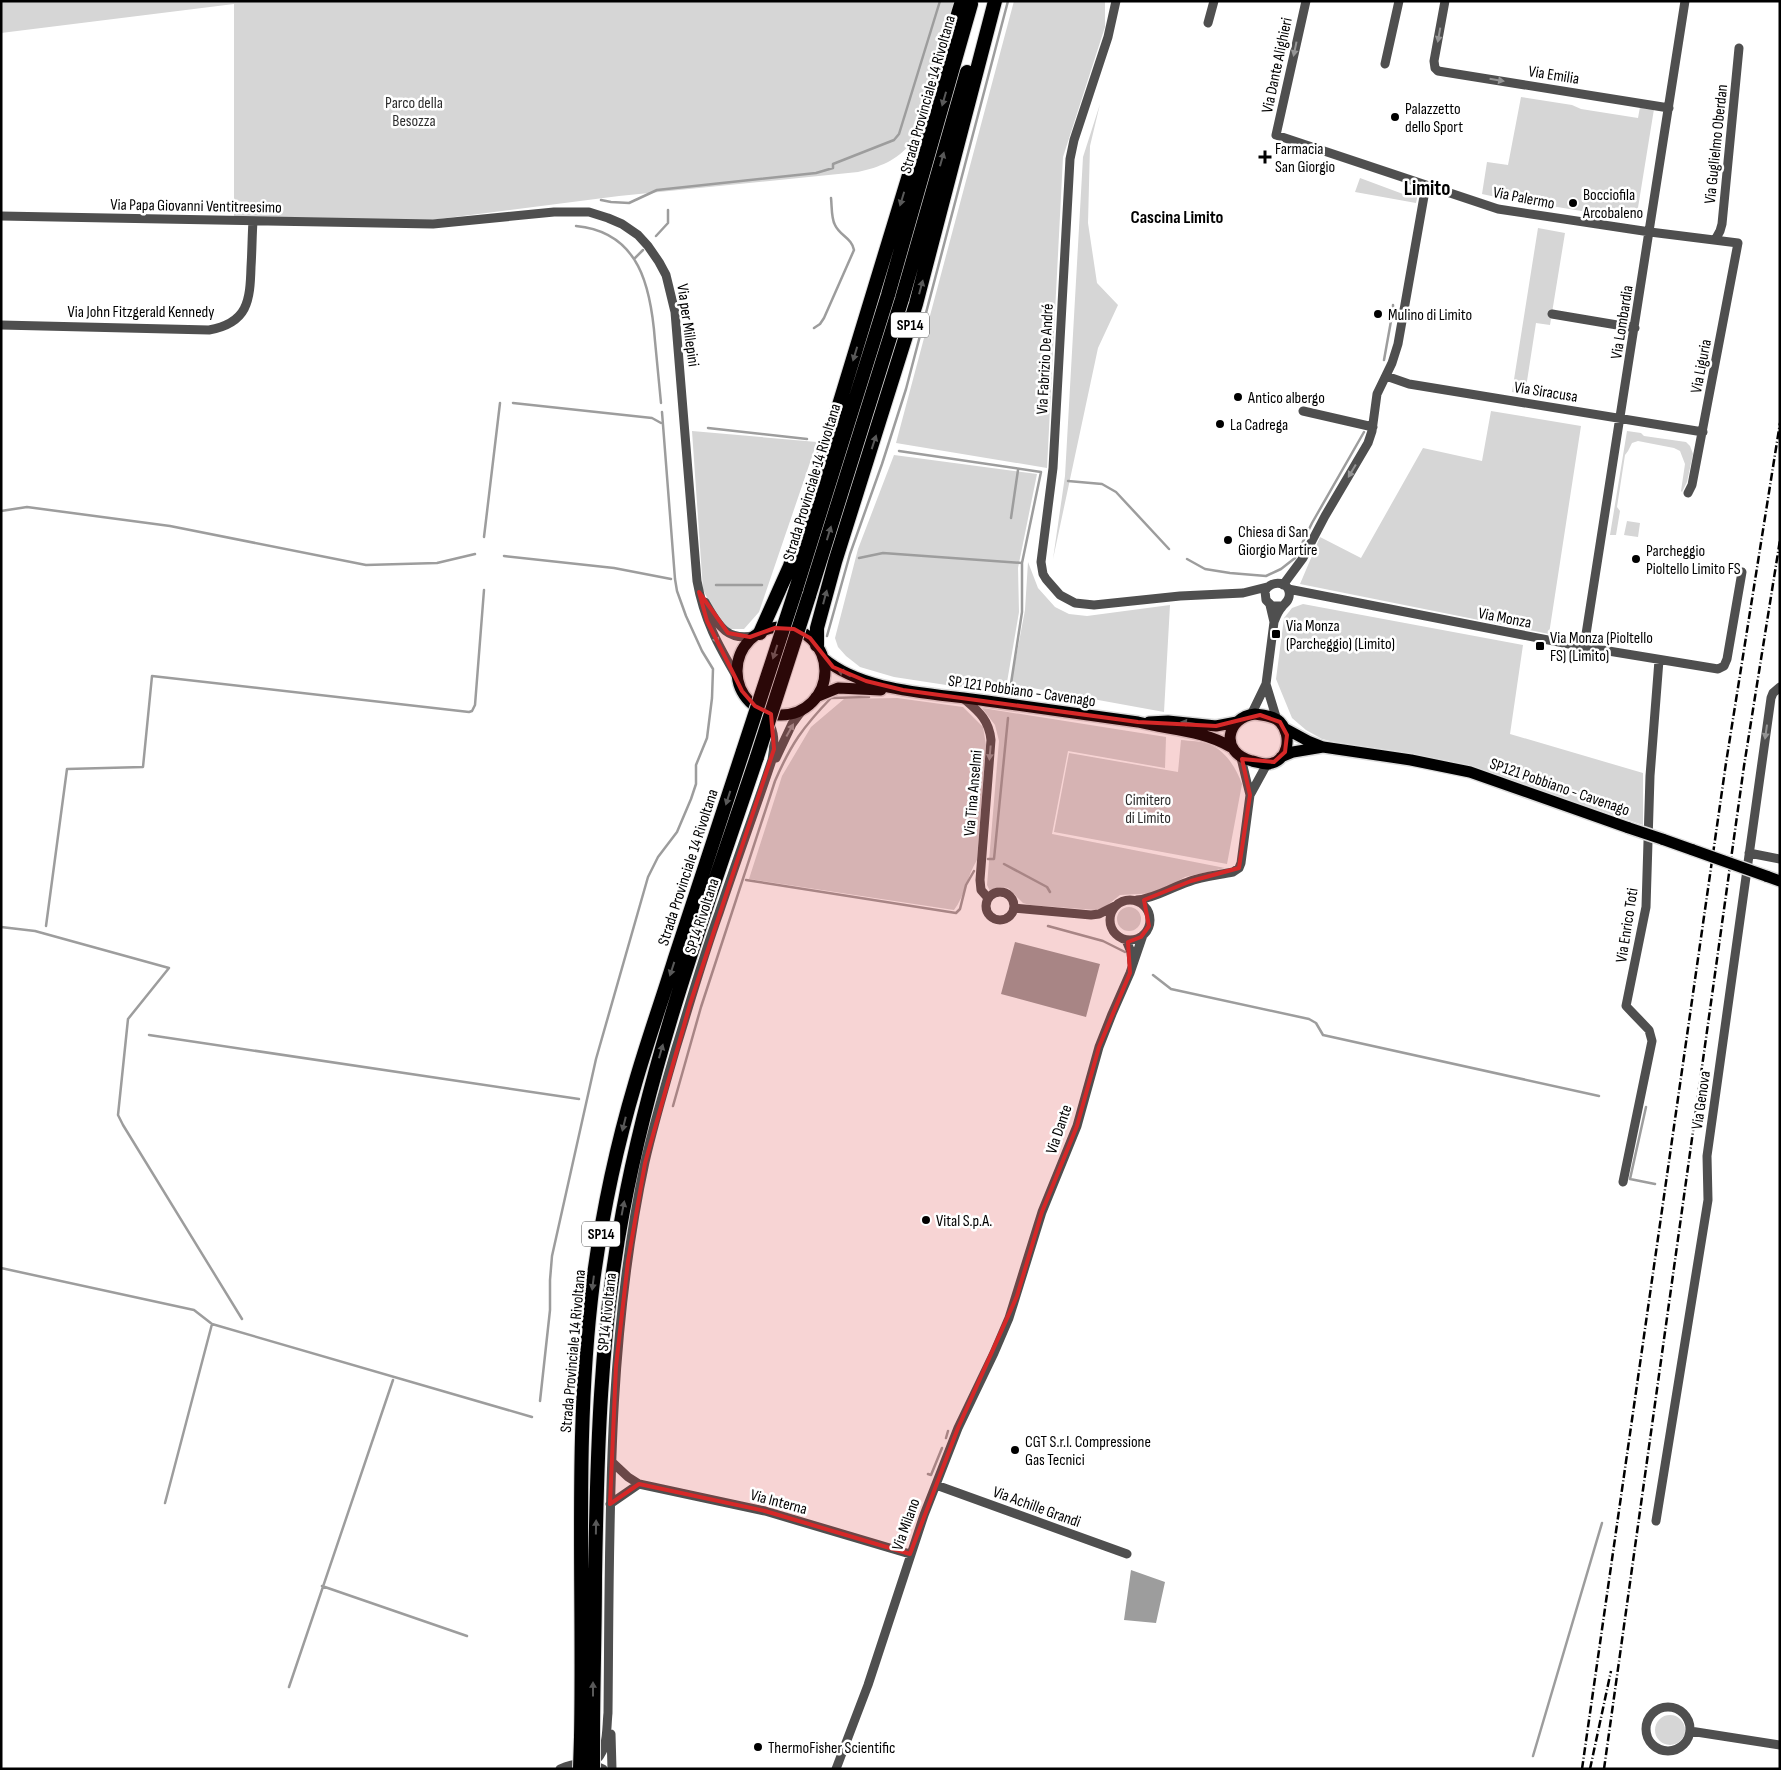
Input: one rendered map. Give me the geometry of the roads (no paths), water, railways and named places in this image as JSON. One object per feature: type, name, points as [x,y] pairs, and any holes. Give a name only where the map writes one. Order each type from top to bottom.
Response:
[{"type":"highway","name":"SP14","points":[[759,634],[792,557],[962,1]]},
{"type":"highway","name":"Strada Provinciale 14 Rivoltana","points":[[587,1738],[582,1655],[582,1445],[586,1349],[594,1280],[606,1205],[634,1086],[796,589],[888,295],[972,1]]},
{"type":"highway","name":"Strada Provinciale 14 Rivoltana","points":[[587,1767],[599,1423],[612,1277],[640,1130],[670,1019],[809,596],[902,299],[988,1]]},
{"type":"highway","name":"SP14","points":[[817,645],[817,628],[835,562],[916,304],[995,1]]},
{"type":"main road","name":"SP14 Rivoltana","points":[[738,679],[746,696],[754,706],[772,714],[784,715],[803,709],[816,697],[824,679],[825,666],[817,645],[806,634],[794,629],[775,628],[759,634]]},
{"type":"main road","points":[[738,679],[738,666],[741,654],[748,643],[759,634]]},
{"type":"main road","name":"SP 121 Pobbiano - Cavenago","points":[[823,658],[833,667],[849,676],[902,690]]},
{"type":"main road","name":"SP 121 Pobbiano - Cavenago","points":[[816,697],[843,688],[902,690],[1138,722]]},
{"type":"main road","points":[[1251,715],[1266,716],[1281,724],[1287,736],[1287,743],[1285,752],[1281,757],[1267,764],[1240,758],[1231,747],[1214,738],[1159,728],[1138,722],[1168,721],[1216,726],[1236,722],[1251,715]]},
{"type":"main road","points":[[1231,747],[1231,735],[1236,722]]},
{"type":"main road","name":"SP121 Pobbiano - Cavenago","points":[[1281,724],[1308,742],[1323,747],[1412,760],[1470,772],[1780,881]]},
{"type":"main road","name":"SP121 Pobbiano - Cavenago","points":[[1281,757],[1293,752],[1323,747]]},
{"type":"street","name":"Via Fabrizio De André","points":[[1116,1],[1108,37],[1074,140],[1070,160],[1053,458],[1041,562],[1043,574],[1053,588],[1064,598],[1075,603],[1094,605],[1180,596],[1243,593]]},
{"type":"street","points":[[1208,23],[1214,1]]},
{"type":"street","name":"Via Dante Alighieri","points":[[1276,136],[1306,1]]},
{"type":"street","points":[[1384,64],[1399,1]]},
{"type":"street","name":"Via Emilia","points":[[1445,1],[1434,61],[1435,68],[1440,71],[1669,108]]},
{"type":"street","name":"Via Lombardia","points":[[1584,647],[1685,1]]},
{"type":"street","name":"Via Guglielmo Oberdan","points":[[1715,240],[1722,224],[1739,48]]},
{"type":"street","name":"Via Palermo","points":[[1276,136],[1502,210],[1738,243]]},
{"type":"street","points":[[1251,715],[1266,684],[1274,622],[1285,595],[1325,516],[1368,444],[1373,427],[1377,394],[1395,356],[1399,340],[1426,185]]},
{"type":"street","name":"Via per Millepini","points":[[390,223],[433,224],[580,211],[599,214],[617,222],[638,235],[651,250],[666,275],[675,312],[699,592],[706,617],[717,643],[738,679]]},
{"type":"street","name":"Via Papa Giovanni Ventitreesimo","points":[[1,216],[390,223]]},
{"type":"street","name":"Via John Fitzgerald Kennedy","points":[[1,324],[210,330],[227,325],[241,315],[247,305],[251,290],[253,221]]},
{"type":"street","name":"Via Liguria","points":[[1688,493],[1692,485],[1703,432],[1738,243]]},
{"type":"street","points":[[1552,314],[1635,328]]},
{"type":"street","name":"Via Siracusa","points":[[1386,376],[1409,384],[1703,432]]},
{"type":"street","points":[[1303,411],[1373,427]]},
{"type":"street","name":"Via Monza","points":[[1267,602],[1275,607],[1285,595],[1302,593],[1584,647],[1718,669],[1724,666],[1727,659],[1742,572]]},
{"type":"street","points":[[1243,593],[1267,587],[1276,582],[1285,595]]},
{"type":"street","points":[[1267,587],[1265,591],[1267,602],[1274,622]]},
{"type":"street","name":"Via per Millepini","points":[[699,592],[716,620],[728,633],[739,637],[759,634]]},
{"type":"street","points":[[1243,593],[1267,602]]},
{"type":"street","name":"Via Enrico Toti","points":[[1623,1182],[1652,1041],[1649,1030],[1626,1006],[1646,907],[1650,776],[1659,660]]},
{"type":"street","points":[[1266,684],[1281,724]]},
{"type":"street","name":"Via Genova","points":[[1656,1521],[1708,1200],[1707,1156],[1771,698],[1773,692],[1780,687]]},
{"type":"street","name":"Via Tina Anselmi","points":[[963,698],[982,715],[990,727],[991,740],[980,880],[981,890],[988,898],[986,911],[989,916],[996,920],[1007,919],[1014,908]]},
{"type":"street","name":"SP14 Rivoltana","points":[[764,784],[789,730],[803,709]]},
{"type":"street","name":"SP14 Rivoltana","points":[[587,1767],[594,1762],[605,1747],[608,1713],[610,1504],[616,1366],[631,1243],[645,1164],[664,1088],[718,915],[772,760],[775,742],[770,723],[763,711]]},
{"type":"street","points":[[1149,913],[1162,894],[1169,889],[1190,881],[1234,872],[1242,863],[1250,795],[1240,758]]},
{"type":"street","points":[[1250,795],[1267,764]]},
{"type":"street","points":[[1749,853],[1780,859]]},
{"type":"street","points":[[988,898],[996,893],[1005,893],[1013,900],[1014,908],[1091,915],[1099,914],[1124,900],[1137,900],[1162,894]]},
{"type":"street","points":[[1130,974],[1143,935],[1149,926],[1149,913],[1146,906],[1137,900]]},
{"type":"street","points":[[1115,906],[1110,916],[1111,926],[1116,935],[1126,940],[1135,940],[1143,935]]},
{"type":"street","points":[[1091,915],[1111,926]]},
{"type":"street","points":[[1126,940],[1131,952],[1130,974]]},
{"type":"street","name":"Via Dante","points":[[1017,1296],[1042,1212],[1077,1126],[1096,1058],[1112,1014],[1130,974]]},
{"type":"street","name":"Via Milano","points":[[836,1769],[868,1685],[910,1554],[936,1485],[958,1428],[994,1353],[1017,1296]]},
{"type":"street","name":"Via Interna","points":[[612,1462],[628,1477],[639,1484],[765,1511],[910,1554]]},
{"type":"street","points":[[610,1504],[639,1484]]},
{"type":"street","name":"Via Achille Grandi","points":[[936,1485],[1128,1554]]},
{"type":"street","points":[[1668,1707],[1675,1708],[1687,1717],[1690,1731],[1684,1745],[1678,1750],[1671,1752],[1656,1749],[1651,1744],[1645,1731],[1649,1717],[1654,1711],[1668,1707]]},
{"type":"street","name":"SP14 Rivoltana","points":[[608,1713],[612,1769]]},
{"type":"street","points":[[1690,1731],[1780,1745]]},
{"type":"street","points":[[560,1769],[575,1764],[603,1769]]},
{"type":"waterway","points":[[601,200],[629,203],[657,190],[816,173],[833,168],[833,164],[894,140],[899,134],[940,1]]},
{"type":"waterway","points":[[827,636],[850,554],[906,389],[1008,1]]},
{"type":"waterway","points":[[814,328],[824,318],[854,250],[851,243],[837,229],[832,215],[831,198]]},
{"type":"waterway","points":[[656,236],[668,223],[668,210]]},
{"type":"waterway","points":[[576,226],[598,230],[615,239],[628,251],[638,266],[650,302],[661,403]]},
{"type":"waterway","points":[[634,259],[643,250]]},
{"type":"waterway","points":[[1384,360],[1391,321]]},
{"type":"waterway","points":[[484,537],[500,403]]},
{"type":"waterway","points":[[513,403],[652,418],[661,423]]},
{"type":"waterway","points":[[540,1401],[550,1310],[552,1256],[596,1059],[648,877],[658,857],[677,832],[696,784],[696,765],[707,738],[712,698],[713,669],[702,651],[677,591],[662,412]]},
{"type":"waterway","points":[[708,428],[807,439]]},
{"type":"waterway","points":[[1187,559],[1205,569],[1230,573],[1266,576],[1281,569],[1295,558],[1312,523],[1364,432]]},
{"type":"waterway","points":[[899,451],[1041,472],[1022,563],[1022,612],[1010,690]]},
{"type":"waterway","points":[[1011,518],[1018,470]]},
{"type":"waterway","points":[[1068,481],[1102,484],[1116,492],[1169,549]]},
{"type":"waterway","points":[[1,511],[27,507],[170,526],[366,565],[437,563],[475,554]]},
{"type":"waterway","points":[[859,558],[883,553],[1022,563]]},
{"type":"waterway","points":[[504,556],[614,568],[671,579]]},
{"type":"waterway","points":[[716,585],[762,585]]},
{"type":"waterway","points":[[46,926],[67,769],[143,767],[152,676],[469,712],[472,711],[475,705],[484,590]]},
{"type":"waterway","points":[[673,1106],[701,1007],[775,781],[781,768],[798,736],[831,698],[869,697]]},
{"type":"waterway","points":[[988,859],[994,859],[1008,718]]},
{"type":"waterway","points":[[1004,864],[1047,887],[1050,892]]},
{"type":"waterway","points":[[746,880],[956,913],[960,909],[966,885],[974,871]]},
{"type":"waterway","points":[[1048,926],[1103,941],[1125,952]]},
{"type":"waterway","points":[[1,927],[35,931],[169,968],[128,1019],[118,1115],[242,1319]]},
{"type":"waterway","points":[[1153,975],[1171,989],[1309,1019],[1316,1023],[1323,1035],[1599,1096]]},
{"type":"waterway","points":[[149,1035],[579,1099]]},
{"type":"waterway","points":[[1646,1107],[1630,1179],[1655,1184]]},
{"type":"waterway","points":[[1,1268],[194,1310],[212,1324],[532,1417]]},
{"type":"waterway","points":[[165,1503],[212,1324]]},
{"type":"waterway","points":[[289,1687],[393,1380]]},
{"type":"waterway","points":[[946,1438],[948,1431]]},
{"type":"waterway","points":[[928,1474],[931,1475],[942,1448]]},
{"type":"waterway","points":[[1533,1756],[1602,1523]]},
{"type":"waterway","points":[[322,1586],[467,1636]]},
{"type":"railway","points":[[1582,1769],[1726,763],[1780,423]]},
{"type":"railway","points":[[1604,1769],[1744,766],[1780,540]]},
{"type":"railway","points":[[1590,1769],[1611,1671]]},
{"type":"place","name":"Palazzetto dello Sport","points":[[1395,117]]},
{"type":"place","name":"Farmacia San Giorgio","points":[[1265,157]]},
{"type":"place","name":"Bocciofila Arcobaleno","points":[[1573,203]]},
{"type":"place","name":"Mulino di Limito","points":[[1378,314]]},
{"type":"place","name":"Antico albergo","points":[[1238,397]]},
{"type":"place","name":"La Cadrega","points":[[1220,424]]},
{"type":"place","name":"Chiesa di San Giorgio Martire","points":[[1228,540]]},
{"type":"place","name":"Parcheggio Pioltello Limito FS","points":[[1636,559]]},
{"type":"place","name":"Via Monza (Parcheggio) (Limito)","points":[[1276,634]]},
{"type":"place","name":"Via Monza (Pioltello FS) (Limito)","points":[[1540,646]]},
{"type":"place","name":"Vital S.p.A.","points":[[926,1220]]},
{"type":"place","name":"CGT S.r.l. Compressione Gas Tecnici","points":[[1015,1450]]},
{"type":"place","name":"ThermoFisher Scientific","points":[[758,1747]]},
{"type":"district","name":"Limito","points":[[1427,188]]},
{"type":"district","name":"Cascina Limito","points":[[1177,217]]},
{"type":"park label","name":"Parco della Besozza","points":[[414,111]]},
{"type":"park label","name":"Cimitero di Limito","points":[[1148,808]]}]
